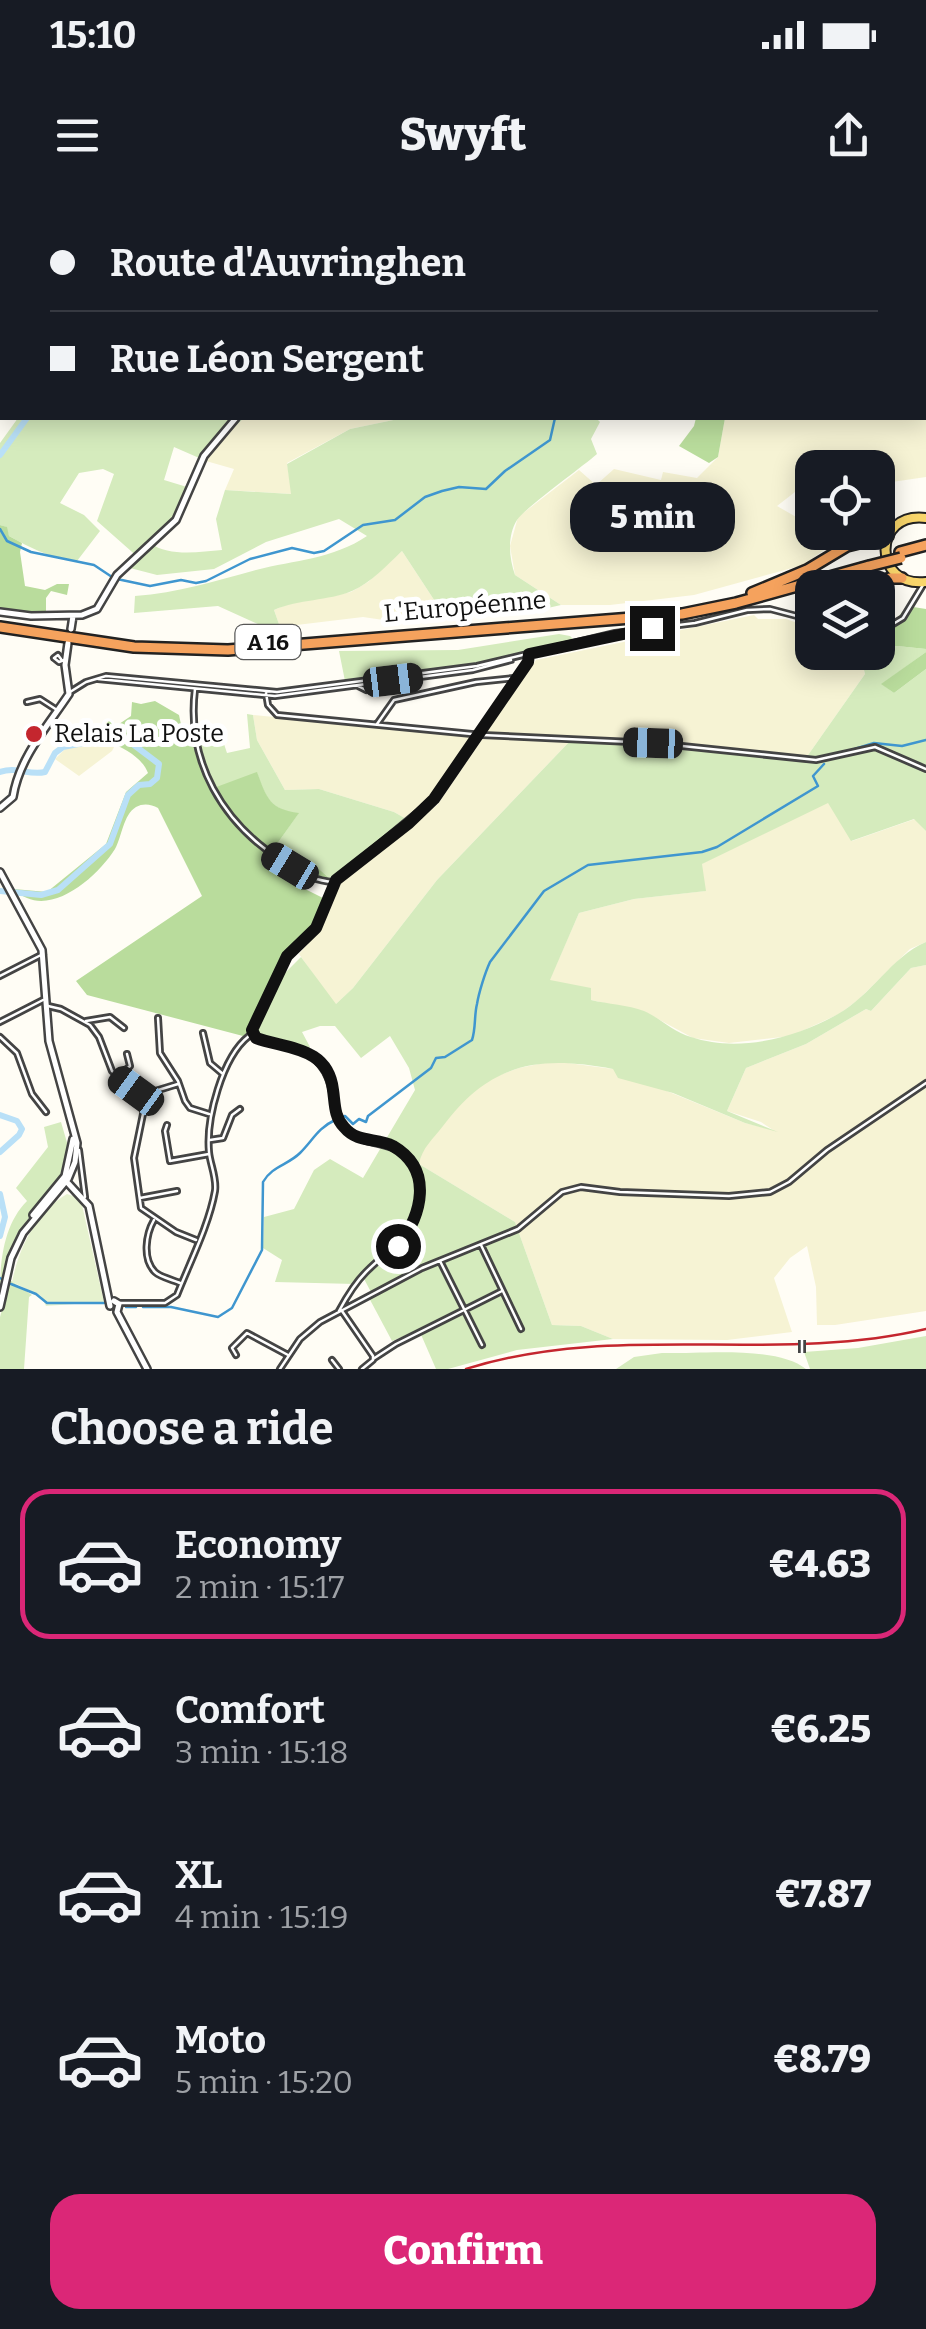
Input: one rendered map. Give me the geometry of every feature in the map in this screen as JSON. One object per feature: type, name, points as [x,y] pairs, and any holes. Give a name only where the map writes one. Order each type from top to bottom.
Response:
[{"type":"highway","name":"L'Européenne","points":[[0,624],[138,642],[234,644],[650,612],[752,593],[926,548]]},
{"type":"highway","points":[[752,593],[807,570],[840,550]]},
{"type":"highway","name":"L'Européenne","points":[[0,624],[134,647],[228,650],[625,620],[715,608],[869,563]]},
{"type":"highway","points":[[895,580],[908,584]]},
{"type":"highway","points":[[715,608],[795,593]]},
{"type":"main road","points":[[895,529],[904,520],[926,518]]},
{"type":"main road","points":[[885,550],[887,561],[908,584],[926,582]]},
{"type":"street","points":[[0,612],[73,616],[97,609],[119,572],[172,526],[204,456],[234,420]]},
{"type":"street","points":[[895,624],[926,582]]},
{"type":"street","points":[[908,584],[912,603]]},
{"type":"street","points":[[266,694],[474,667],[615,633],[747,610],[767,609],[795,616]]},
{"type":"street","points":[[71,629],[73,616]]},
{"type":"street","points":[[68,643],[63,659],[69,693]]},
{"type":"street","points":[[115,1306],[168,1303],[175,1298],[215,1190],[210,1114],[224,1075],[244,1039],[252,1034],[284,960],[315,930],[335,882],[429,804],[517,678],[529,654]]},
{"type":"street","points":[[377,725],[394,700],[476,682],[517,678]]},
{"type":"street","points":[[0,808],[13,797],[21,765],[69,693],[91,680],[266,694],[357,685],[365,690],[366,682]]},
{"type":"street","points":[[196,686],[192,712],[198,752],[215,793],[232,820],[259,846],[310,878],[335,882]]},
{"type":"street","points":[[266,694],[269,708],[278,716],[478,735],[653,743],[816,760],[875,746],[926,769]]},
{"type":"street","points":[[26,702],[40,699],[58,711]]},
{"type":"street","points":[[0,872],[43,954],[52,1056],[71,1116],[72,1156],[63,1182],[38,1208],[23,1232],[0,1306]]},
{"type":"street","points":[[0,976],[43,954]]},
{"type":"street","points":[[0,1022],[45,1003],[86,1021],[97,1033],[106,1062],[141,1096],[144,1110],[134,1158],[142,1209],[198,1241]]},
{"type":"street","points":[[86,1021],[110,1017],[124,1028]]},
{"type":"street","points":[[158,1018],[160,1054],[188,1106],[210,1114]]},
{"type":"street","points":[[203,1033],[210,1063],[224,1075]]},
{"type":"street","points":[[252,1034],[265,1041],[294,1046],[312,1056],[331,1080],[336,1113],[343,1126],[363,1140],[392,1146],[419,1174],[420,1204],[410,1229],[398,1246],[360,1278],[340,1310]]},
{"type":"street","points":[[1,1041],[18,1054],[33,1096],[46,1112]]},
{"type":"street","points":[[118,1077],[130,1066],[127,1054]]},
{"type":"street","points":[[280,1369],[309,1330],[340,1310],[439,1260],[520,1228],[549,1201],[580,1187],[736,1196],[773,1190],[926,1083]]},
{"type":"street","points":[[141,1096],[179,1084]]},
{"type":"street","points":[[209,1140],[224,1138],[232,1115],[240,1108]]},
{"type":"street","points":[[167,1125],[164,1131],[170,1160],[210,1154]]},
{"type":"street","points":[[79,1150],[87,1190],[84,1198]]},
{"type":"street","points":[[63,1182],[84,1198],[90,1210],[105,1292],[147,1369]]},
{"type":"street","points":[[139,1198],[178,1191]]},
{"type":"street","points":[[155,1219],[147,1246],[153,1269],[181,1284]]},
{"type":"street","points":[[480,1244],[520,1330]]},
{"type":"street","points":[[439,1260],[482,1345]]},
{"type":"street","points":[[362,1369],[373,1359],[502,1291]]},
{"type":"street","points":[[340,1310],[373,1359]]},
{"type":"street","points":[[236,1355],[232,1348],[248,1334],[288,1355]]},
{"type":"street","points":[[802,1340],[802,1353]]},
{"type":"street","points":[[332,1360],[339,1369]]},
{"type":"shaded area","points":[[242,420],[393,420],[350,429],[287,463],[292,494],[225,490],[234,469],[206,461],[215,446]]},
{"type":"shaded area","points":[[725,420],[926,420],[926,477],[895,482],[895,450],[795,450],[795,492],[777,506],[795,516],[795,550],[824,550],[803,565],[694,595],[610,605],[561,605],[515,575],[510,546],[518,517],[579,470],[596,485],[614,469],[661,480],[663,472],[697,478],[718,457]]},
{"type":"shaded area","points":[[402,551],[442,612],[397,622],[363,617],[280,627],[274,610],[351,592]]},
{"type":"shaded area","points":[[754,615],[758,619],[795,622],[795,670],[864,670],[865,674],[806,758],[571,740],[437,880],[353,988],[335,1005],[299,954],[319,931],[338,885],[438,804],[536,660]]},
{"type":"shaded area","points":[[253,715],[473,739],[446,779],[408,820],[319,789],[285,790],[257,740]]},
{"type":"shaded area","points":[[107,742],[114,747],[112,751],[79,776],[55,759],[65,749]]},
{"type":"shaded area","points":[[828,802],[852,841],[915,819],[926,831],[926,942],[910,949],[839,1014],[791,1036],[729,1043],[693,1038],[645,1012],[591,1000],[549,981],[579,913],[634,899],[705,891],[701,864]]},
{"type":"shaded area","points":[[926,965],[926,1311],[817,1325],[816,1287],[807,1246],[790,1258],[774,1278],[792,1332],[727,1340],[613,1339],[581,1326],[552,1325],[515,1222],[419,1164],[421,1151],[461,1101],[483,1081],[553,1061],[613,1069],[745,1123],[773,1130],[727,1111],[746,1068],[806,1044],[866,1009],[871,1011],[911,968]]},
{"type":"green space","points":[[17,420],[242,420],[215,446],[206,461],[174,447],[164,480],[187,487],[175,518],[150,543],[184,552],[222,550],[216,519],[225,490],[291,494],[287,464],[350,429],[393,420],[600,422],[591,439],[597,454],[522,514],[510,540],[515,575],[561,605],[517,615],[466,602],[442,612],[402,551],[372,579],[352,591],[274,610],[280,627],[260,625],[218,606],[134,613],[135,596],[313,558],[341,550],[367,536],[339,519],[266,542],[214,569],[157,575],[130,568],[140,559],[97,521],[114,474],[103,469],[79,473],[60,503],[84,515],[100,531],[77,561],[51,556],[9,536],[6,527],[0,525],[0,443]]},
{"type":"green space","points":[[696,420],[725,420],[718,457],[709,463],[679,446]]},
{"type":"green space","points":[[0,525],[22,543],[25,586],[45,590],[69,584],[67,595],[51,591],[46,598],[46,614],[0,609]]},
{"type":"green space","points":[[907,606],[926,609],[926,649],[895,647],[895,621]]},
{"type":"green space","points":[[559,634],[574,640],[480,664],[345,681],[339,651],[458,650]]},
{"type":"green space","points":[[895,647],[926,649],[882,684],[894,693],[926,669],[926,831],[914,819],[851,841],[828,803],[702,864],[706,891],[634,899],[579,913],[550,980],[591,988],[591,1000],[644,1011],[691,1037],[709,1042],[747,1043],[804,1030],[838,1014],[902,957],[926,942],[926,965],[911,968],[871,1011],[866,1009],[806,1044],[746,1068],[727,1111],[778,1132],[745,1123],[673,1093],[618,1078],[613,1069],[539,1064],[498,1077],[479,1089],[443,1126],[420,1158],[419,1164],[515,1222],[552,1325],[581,1326],[613,1339],[517,1350],[436,1369],[419,1330],[392,1341],[368,1296],[372,1294],[362,1275],[355,1284],[275,1282],[282,1260],[263,1248],[264,1217],[294,1209],[314,1170],[330,1159],[363,1178],[415,1090],[409,1068],[390,1036],[361,1058],[335,1026],[302,1032],[310,1047],[307,1050],[256,1034],[283,975],[301,957],[336,1004],[353,988],[437,880],[571,740],[653,743],[806,758],[865,674],[864,670],[895,670]]},
{"type":"green space","points":[[926,652],[926,669],[894,693],[881,684]]},
{"type":"green space","points":[[155,701],[179,715],[184,739],[192,738],[211,789],[257,772],[271,801],[282,809],[299,813],[272,851],[312,876],[318,868],[329,878],[308,879],[305,889],[327,900],[312,930],[285,953],[248,1033],[243,1036],[87,995],[76,981],[202,896],[158,808],[136,807],[125,821],[107,861],[69,893],[41,901],[14,889],[47,892],[106,844],[126,792],[148,773],[132,754],[110,743],[103,727],[109,721],[116,726],[131,716],[132,702]]},
{"type":"green space","points":[[247,714],[253,715],[257,740],[285,790],[319,789],[408,820],[329,878],[318,868],[312,876],[272,851],[298,814],[270,801],[257,773],[211,790],[192,738],[220,732],[227,753],[250,748]]},
{"type":"green space","points":[[61,1122],[66,1152],[70,1153],[66,1170],[17,1234],[0,1292],[5,1243],[13,1220],[27,1201],[16,1188],[48,1147],[44,1127]]},
{"type":"green space","points":[[67,1194],[82,1205],[104,1302],[46,1306],[41,1296],[12,1282],[30,1232],[46,1211]]},
{"type":"green space","points":[[10,1280],[32,1295],[24,1369],[0,1369],[0,1317]]},
{"type":"green space","points":[[926,1336],[926,1369],[810,1369],[804,1352],[858,1348]]},
{"type":"green space","points":[[662,1353],[757,1354],[793,1361],[806,1369],[616,1369],[634,1357]]},
{"type":"waterway","points":[[0,455],[26,420]]},
{"type":"waterway","points":[[117,579],[150,586],[181,580],[196,583],[250,559],[292,548],[324,551],[363,525],[395,520],[425,497],[459,487],[486,489],[550,440],[555,420]]},
{"type":"waterway","points":[[0,529],[7,541],[31,552],[94,565],[112,577]]},
{"type":"waterway","points":[[0,772],[45,772],[63,747],[99,740],[126,739],[159,764],[157,778],[150,784],[139,785],[128,795],[110,844],[58,890],[41,895],[0,891]]},
{"type":"waterway","points":[[845,752],[874,743],[902,746],[926,740]]},
{"type":"waterway","points":[[340,1118],[345,1116],[353,1124],[359,1119],[366,1122],[368,1116],[431,1068],[436,1058],[445,1057],[472,1040],[478,999],[490,962],[544,891],[588,865],[717,847],[818,786],[813,776],[824,764]]},
{"type":"waterway","points":[[0,1115],[17,1121],[22,1129],[0,1152]]},
{"type":"waterway","points":[[143,1307],[171,1307],[218,1317],[232,1308],[262,1250],[263,1182],[335,1120]]},
{"type":"waterway","points":[[0,1194],[5,1217],[0,1236]]},
{"type":"waterway","points":[[11,1284],[47,1303],[104,1303]]},
{"type":"waterway","points":[[126,1307],[136,1307]]},
{"type":"railway","points":[[466,1369],[523,1355],[580,1348],[811,1344],[926,1329]]},
{"type":"place","name":"Relais La Poste","points":[[34,734]]},
{"type":"route","points":[[398,1246],[414,1223],[420,1204],[420,1176],[416,1169],[392,1146],[363,1140],[343,1126],[336,1113],[331,1080],[312,1056],[294,1046],[256,1038],[252,1030],[287,956],[316,928],[336,880],[434,799],[528,662],[529,654],[652,628]]}]
